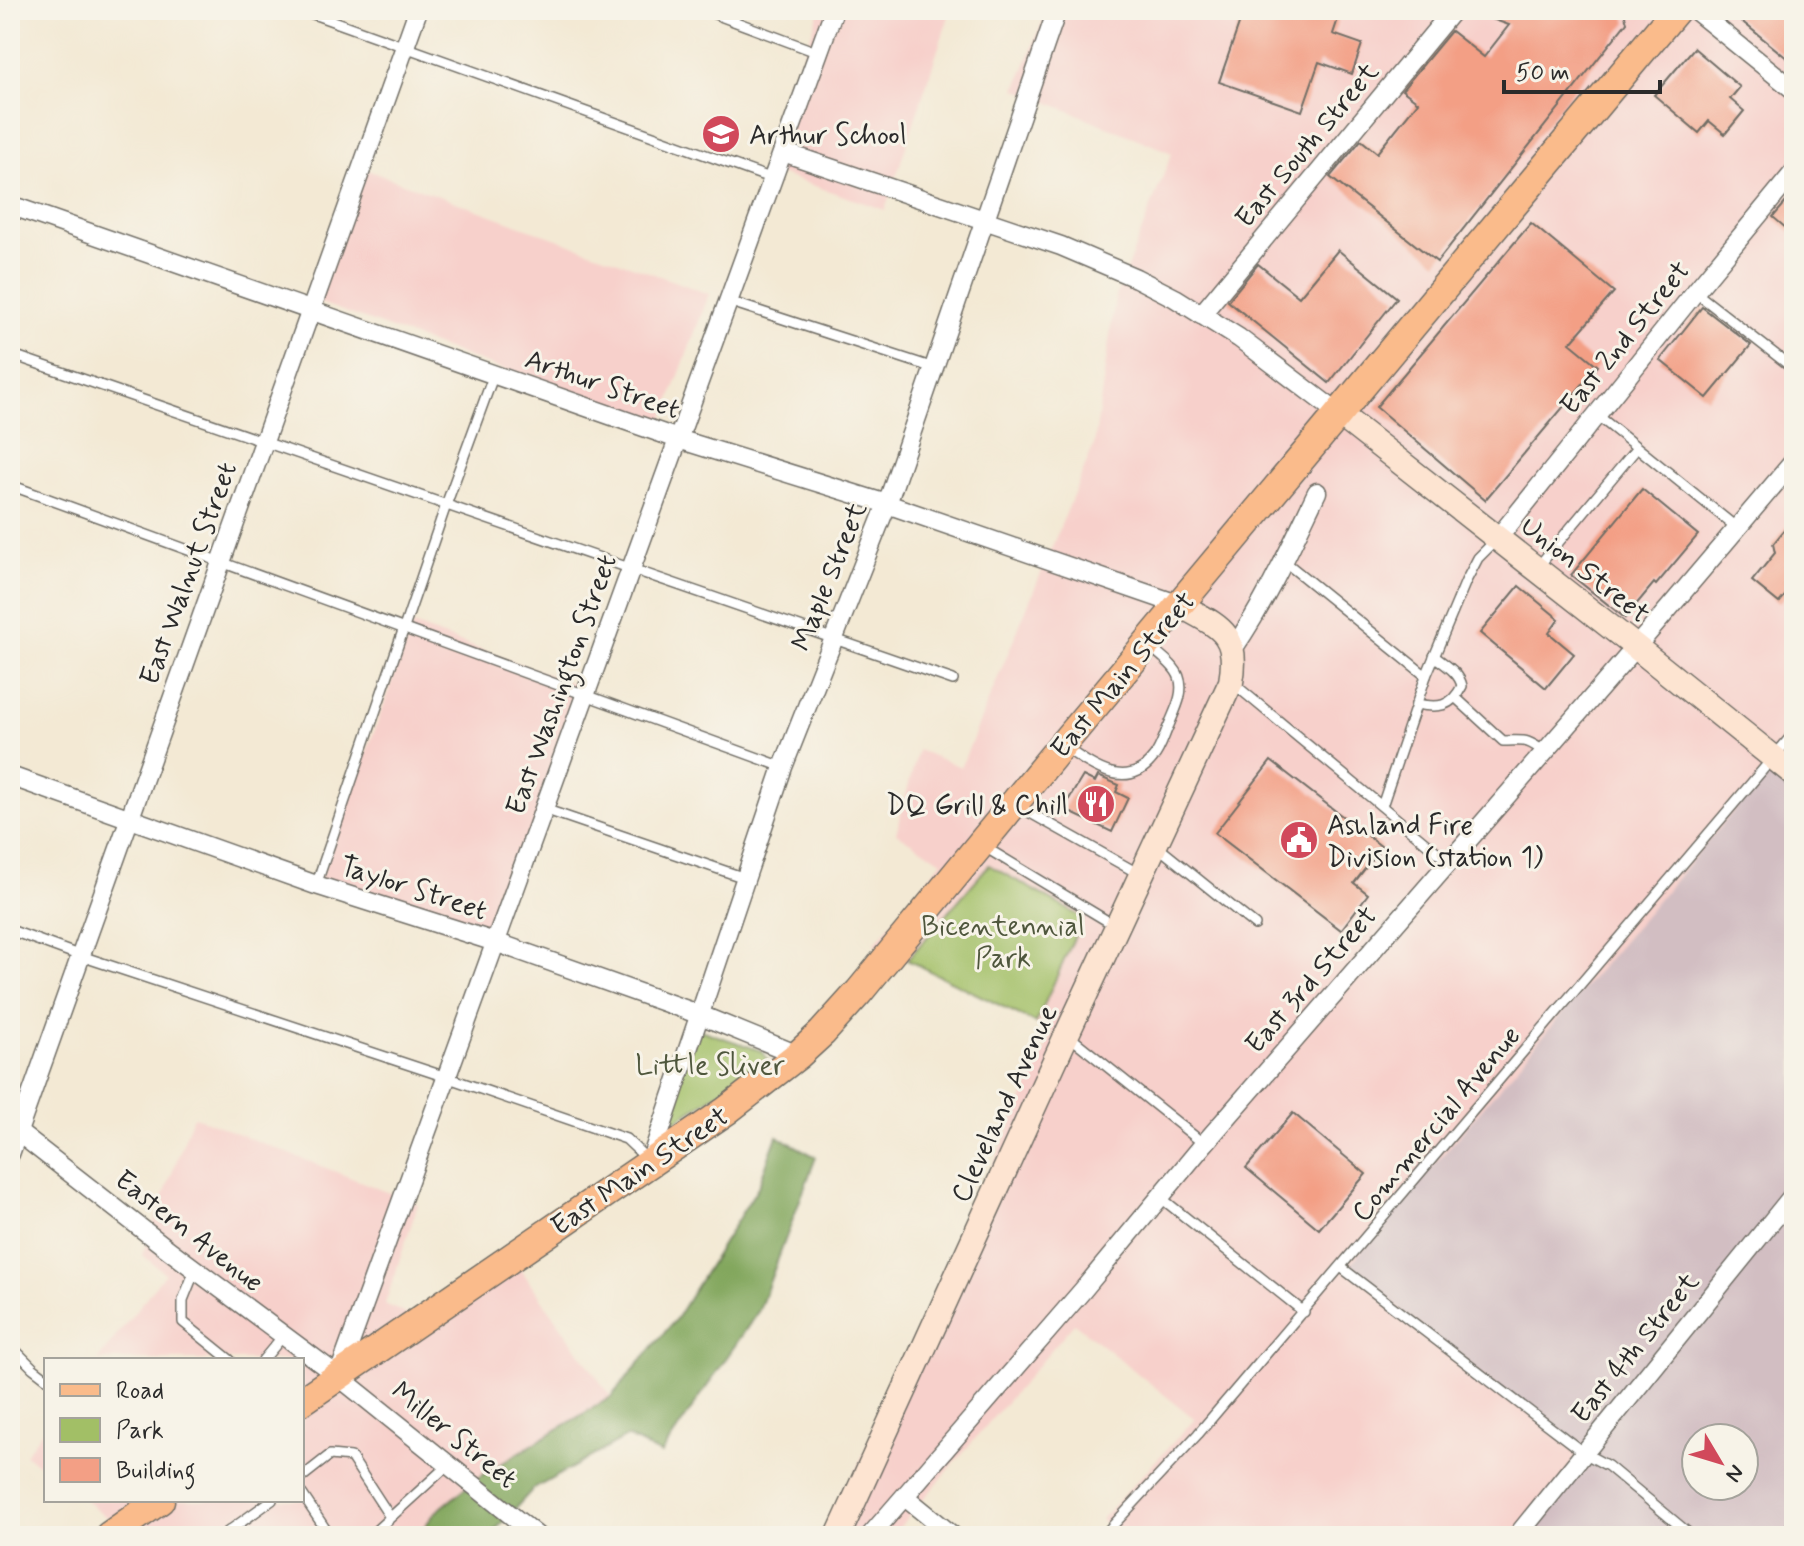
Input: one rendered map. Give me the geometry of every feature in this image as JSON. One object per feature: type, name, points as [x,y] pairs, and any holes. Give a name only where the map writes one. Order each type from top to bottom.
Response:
[{"type":"main road","name":"East Main Street","points":[[304,1400],[726,1111],[798,1055],[859,992],[1676,10]]},
{"type":"main road","name":"Union Street","points":[[1339,414],[1794,774]]},
{"type":"main road","points":[[1180,605],[1211,622],[1224,633],[1233,649]]},
{"type":"main road","name":"Cleveland Avenue","points":[[838,1536],[1231,682],[1235,663],[1233,649]]},
{"type":"main road","points":[[109,1536],[157,1502]]},
{"type":"street","name":"East Walnut Street","points":[[10,1154],[14,1129],[81,956],[418,10]]},
{"type":"street","name":"East Washington Street","points":[[338,1376],[834,10]]},
{"type":"street","name":"Maple Street","points":[[650,1162],[783,767],[887,504],[1057,10]]},
{"type":"street","name":"East South Street","points":[[1201,315],[1453,10]]},
{"type":"street","points":[[1695,10],[1794,90]]},
{"type":"street","points":[[783,152],[1061,246],[1136,278],[1239,338],[1339,414]]},
{"type":"street","name":"East 2nd Street","points":[[1498,538],[1794,172]]},
{"type":"street","name":"Arthur Street","points":[[10,205],[678,439],[887,504],[1180,605]]},
{"type":"street","name":"East 3rd Street","points":[[870,1536],[1083,1290],[1204,1144],[1792,466]]},
{"type":"street","name":"Cleveland Avenue","points":[[1233,649],[1251,623],[1317,492]]},
{"type":"street","name":"Taylor Street","points":[[10,776],[316,885],[495,942],[698,1014],[798,1055]]},
{"type":"street","name":"Eastern Avenue","points":[[14,1129],[338,1376]]},
{"type":"street","name":"East 4th Street","points":[[1517,1536],[1794,1194]]},
{"type":"street","name":"Miller Street","points":[[338,1376],[537,1536]]},
{"type":"street","points":[[905,1497],[953,1536]]},
{"type":"lane","points":[[302,10],[773,179]]},
{"type":"lane","points":[[704,10],[819,53]]},
{"type":"lane","points":[[1695,292],[1794,369]]},
{"type":"lane","points":[[728,301],[934,368]]},
{"type":"lane","points":[[10,354],[953,680]]},
{"type":"lane","points":[[316,885],[494,374]]},
{"type":"lane","points":[[1597,415],[1737,528]]},
{"type":"lane","points":[[1536,569],[1637,448]]},
{"type":"lane","points":[[10,485],[783,767]]},
{"type":"lane","points":[[1382,806],[1434,656],[1478,558],[1498,538]]},
{"type":"lane","points":[[1284,561],[1426,676]]},
{"type":"lane","points":[[1062,745],[1106,772],[1135,772],[1156,756],[1181,692],[1179,677],[1171,665],[1147,644]]},
{"type":"lane","points":[[1416,704],[1436,708],[1450,702],[1462,686],[1454,672],[1434,656]]},
{"type":"lane","points":[[1231,682],[1449,862]]},
{"type":"lane","points":[[1455,697],[1503,741],[1529,741],[1545,752]]},
{"type":"lane","name":"Commercial Avenue","points":[[1103,1536],[1198,1434],[1342,1268],[1794,733]]},
{"type":"lane","points":[[1014,804],[1141,875]]},
{"type":"lane","points":[[544,809],[745,878]]},
{"type":"lane","points":[[980,845],[1117,927]]},
{"type":"lane","points":[[1155,845],[1255,925]]},
{"type":"lane","points":[[10,930],[626,1139],[650,1162]]},
{"type":"lane","points":[[1067,1034],[1204,1144]]},
{"type":"lane","points":[[1160,1197],[1304,1312]]},
{"type":"lane","points":[[1342,1268],[1584,1453],[1608,1466],[1692,1536]]},
{"type":"lane","points":[[195,1270],[183,1300],[183,1322],[228,1358]]},
{"type":"lane","points":[[265,1358],[283,1336]]},
{"type":"lane","points":[[10,1345],[44,1376]]},
{"type":"lane","points":[[304,1475],[330,1455],[351,1457],[390,1517]]},
{"type":"lane","points":[[370,1536],[448,1465]]},
{"type":"lane","points":[[304,1497],[330,1536]]},
{"type":"lane","points":[[222,1536],[269,1502]]},
{"type":"lane","points":[[1782,1536],[1794,1523]]},
{"type":"shaded area","points":[[820,10],[951,10],[885,210],[762,168]]},
{"type":"shaded area","points":[[1041,10],[1794,10],[1794,740],[1767,772],[1588,1459],[1526,1536],[1120,1536],[1100,1520],[1195,1419],[1074,1323],[892,1536],[859,1536],[835,1517],[1053,1032],[874,944],[942,861],[896,833],[918,750],[961,767],[1094,445],[1115,299],[1172,153],[1016,89],[1046,13]]},
{"type":"shaded area","points":[[367,170],[709,294],[660,427],[318,302]]},
{"type":"shaded area","points":[[413,625],[585,688],[490,945],[319,882]]},
{"type":"shaded area","points":[[1785,750],[1794,758],[1794,1536],[1526,1536],[1587,1459],[1348,1267]]},
{"type":"shaded area","points":[[193,1116],[418,1204],[385,1304],[427,1324],[515,1261],[611,1397],[479,1477],[436,1512],[417,1536],[84,1536],[109,1519],[88,1502],[304,1502],[304,1358],[100,1358],[165,1273],[142,1255]]},
{"type":"shaded area","points":[[44,1429],[44,1468],[25,1454]]},
{"type":"green space","name":"Bicentennial Park","points":[[989,865],[1083,918],[1036,1023],[907,960]]},
{"type":"green space","name":"Little Sliver","points":[[691,1027],[762,1051],[768,1061],[655,1134]]},
{"type":"green space","points":[[777,1136],[816,1157],[759,1310],[661,1454],[627,1437],[532,1490],[490,1536],[417,1536],[436,1512],[479,1477],[611,1397],[676,1319],[758,1187]]},
{"type":"building","points":[[1244,10],[1341,10],[1333,34],[1362,44],[1352,74],[1319,62],[1302,111],[1219,82]]},
{"type":"building","points":[[1472,10],[1623,10],[1627,22],[1437,262],[1330,177],[1361,140],[1377,153],[1418,102],[1402,90],[1451,31],[1484,57],[1509,25]]},
{"type":"building","points":[[1728,10],[1794,10],[1794,64]]},
{"type":"building","points":[[1694,48],[1740,87],[1730,99],[1744,111],[1725,134],[1709,121],[1699,133],[1654,95]]},
{"type":"building","points":[[1794,193],[1794,235],[1773,217]]},
{"type":"building","points":[[1531,223],[1614,292],[1570,343],[1598,366],[1485,500],[1376,407]]},
{"type":"building","points":[[1338,250],[1397,298],[1329,383],[1228,301],[1258,264],[1299,297]]},
{"type":"building","points":[[1702,307],[1751,345],[1707,398],[1660,360]]},
{"type":"building","points":[[1642,489],[1698,535],[1625,618],[1571,575]]},
{"type":"building","points":[[1794,518],[1794,585],[1779,603],[1752,581],[1775,553],[1773,544]]},
{"type":"building","points":[[1519,586],[1559,619],[1549,633],[1574,654],[1546,688],[1480,633]]},
{"type":"building","name":"Ashland Fire Division (station 1)","points":[[1271,761],[1382,847],[1354,883],[1368,894],[1341,930],[1215,833]]},
{"type":"building","name":"DQ Grill & Chill","points":[[1083,776],[1095,782],[1098,776],[1119,785],[1116,792],[1128,798],[1112,832],[1063,809]]},
{"type":"building","points":[[1293,1113],[1366,1174],[1319,1229],[1246,1168]]},
{"type":"place","name":"Arthur School","points":[[721,134]]},
{"type":"place","name":"DQ Grill & Chill","points":[[1096,804]]},
{"type":"place","name":"Ashland Fire Division (station 1)","points":[[1299,840]]}]
